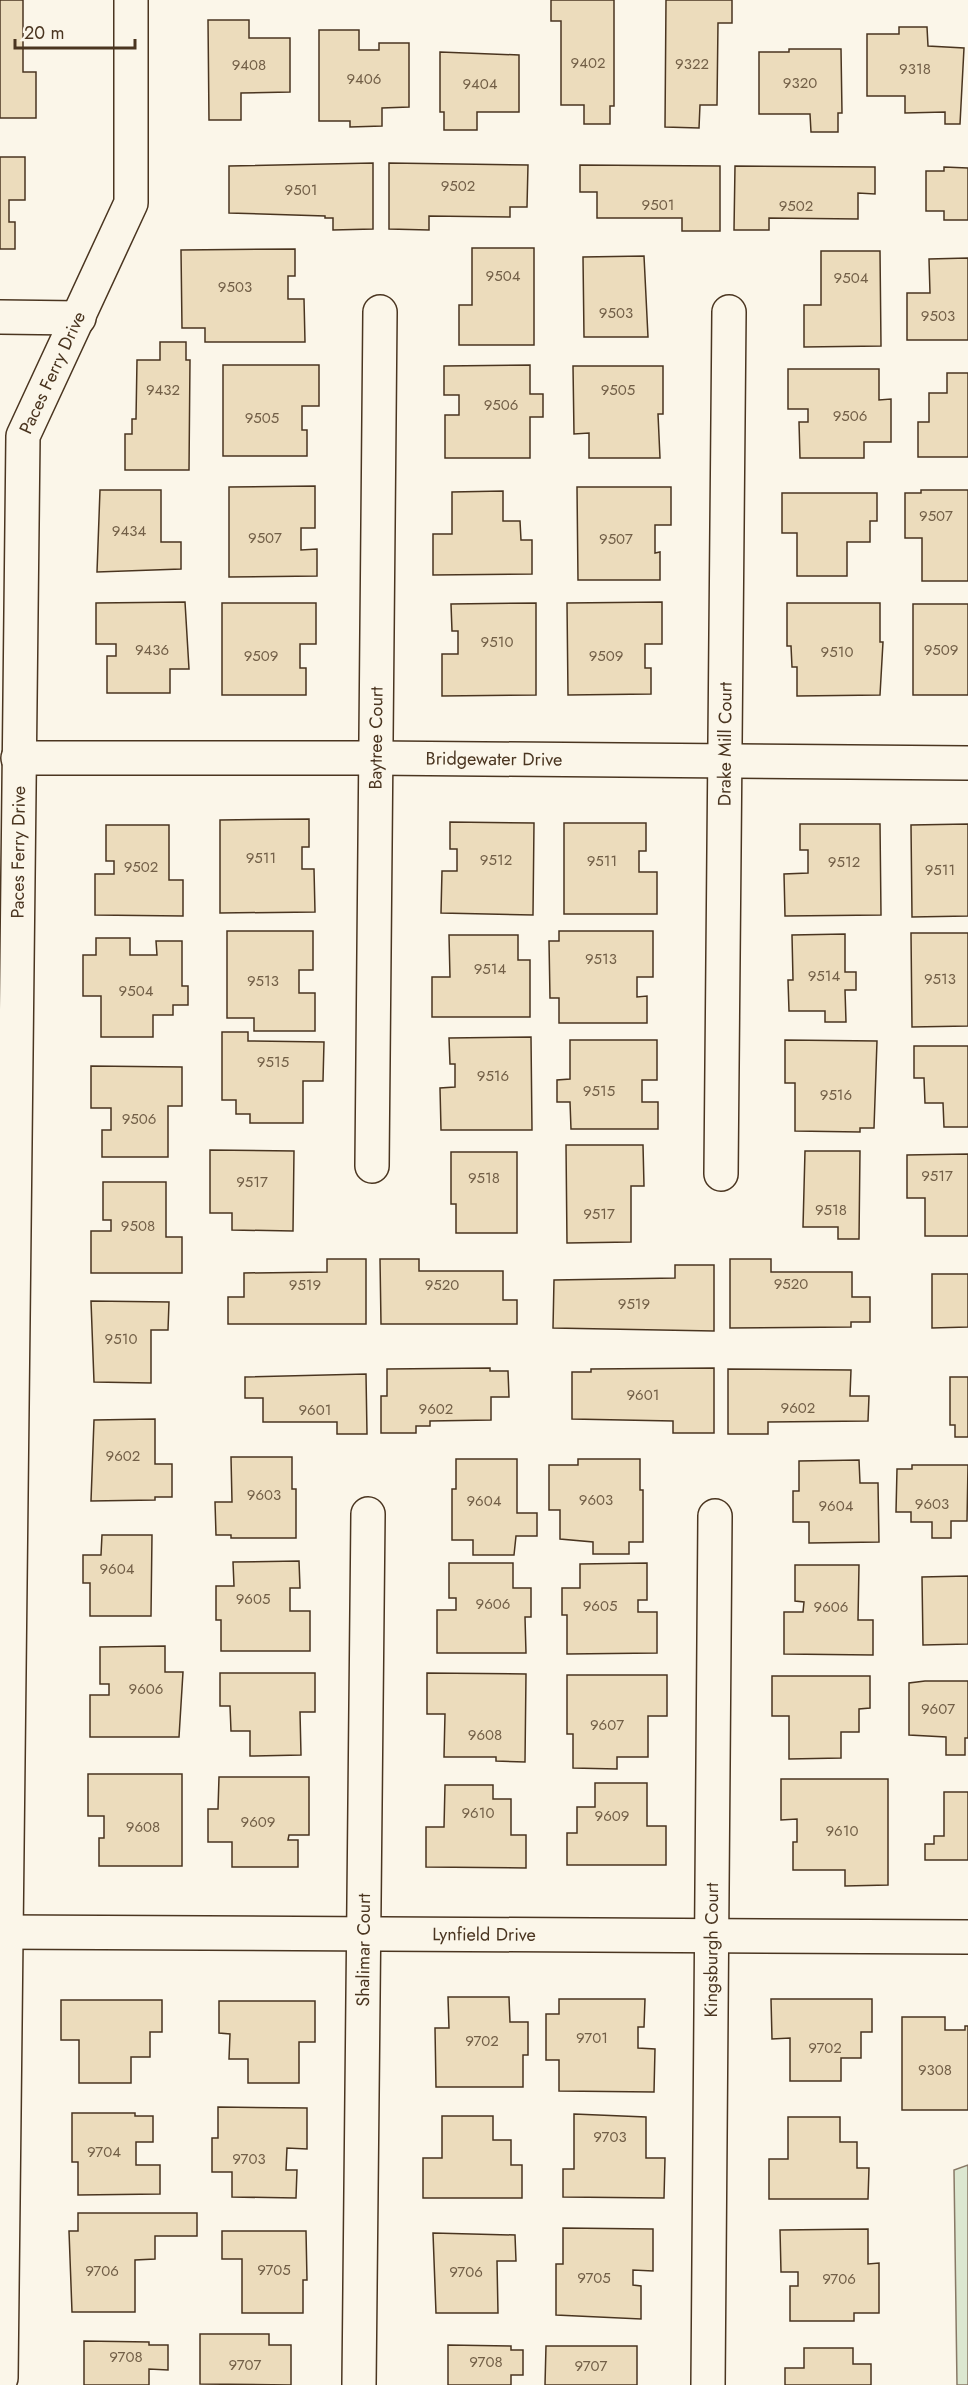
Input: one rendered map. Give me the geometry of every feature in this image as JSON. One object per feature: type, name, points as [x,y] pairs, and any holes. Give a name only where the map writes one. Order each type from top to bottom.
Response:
[{"type":"street","name":"Paces Ferry Drive","points":[[1,2378],[7,1006],[18,758],[10,668],[24,436],[131,202],[131,0]]},
{"type":"street","name":"Baytree Court","points":[[372,1166],[380,312]]},
{"type":"street","name":"Drake Mill Court","points":[[721,1174],[729,312]]},
{"type":"street","points":[[0,317],[79,318]]},
{"type":"street","name":"Bridgewater Drive","points":[[18,758],[375,758],[968,763]]},
{"type":"street","name":"Shalimar Court","points":[[359,2385],[368,1514]]},
{"type":"street","name":"Kingsburgh Court","points":[[708,2385],[715,1516]]},
{"type":"street","name":"Lynfield Drive","points":[[3,1932],[968,1936]]},
{"type":"green space","points":[[968,2165],[968,2385],[957,2385],[954,2170]]},
{"type":"building","points":[[0,0],[23,0],[23,72],[36,72],[36,118],[0,118]]},
{"type":"building","points":[[551,0],[614,0],[614,106],[610,106],[610,124],[584,124],[584,105],[561,105],[561,21],[551,21]]},
{"type":"building","points":[[666,0],[732,0],[732,23],[718,23],[717,105],[700,105],[699,128],[665,127]]},
{"type":"building","points":[[208,20],[249,20],[249,38],[290,38],[290,92],[241,93],[241,120],[209,120]]},
{"type":"building","points":[[899,27],[927,27],[928,46],[964,48],[960,124],[945,124],[945,112],[905,113],[905,96],[867,96],[867,34],[899,34]]},
{"type":"building","points":[[319,30],[359,30],[359,50],[379,50],[379,43],[409,43],[409,107],[382,108],[382,126],[350,127],[350,121],[319,121]]},
{"type":"building","points":[[789,49],[841,49],[842,113],[838,113],[838,132],[811,132],[810,114],[759,114],[759,52],[789,52]]},
{"type":"building","points":[[440,52],[519,55],[519,112],[477,112],[477,130],[444,130],[444,112],[440,112]]},
{"type":"building","points":[[0,157],[25,157],[25,200],[9,200],[9,222],[15,222],[15,249],[0,249]]},
{"type":"building","points":[[373,163],[373,229],[333,230],[333,218],[325,218],[325,216],[229,213],[229,166]]},
{"type":"building","points":[[389,163],[528,165],[527,207],[510,207],[510,217],[429,216],[429,230],[389,229]]},
{"type":"building","points":[[580,165],[720,166],[720,231],[682,231],[682,218],[597,218],[597,192],[580,192]]},
{"type":"building","points":[[735,166],[875,167],[875,194],[858,193],[858,219],[769,218],[769,230],[734,230]]},
{"type":"building","points":[[944,167],[968,168],[968,220],[944,220],[944,211],[926,211],[926,171],[944,171]]},
{"type":"building","points":[[472,248],[534,248],[534,345],[459,345],[459,305],[472,305]]},
{"type":"building","points":[[295,249],[295,276],[288,276],[288,299],[304,299],[305,342],[205,342],[205,328],[182,328],[181,250]]},
{"type":"building","points":[[821,251],[880,251],[881,346],[804,347],[804,305],[821,305]]},
{"type":"building","points":[[644,256],[648,337],[584,337],[583,257]]},
{"type":"building","points":[[968,258],[968,340],[907,340],[907,293],[930,293],[929,259]]},
{"type":"building","points":[[160,342],[186,342],[186,360],[190,360],[189,470],[125,470],[125,434],[132,434],[132,419],[136,419],[137,360],[160,360]]},
{"type":"building","points":[[223,365],[319,365],[319,406],[302,406],[302,430],[307,430],[307,456],[223,456]]},
{"type":"building","points":[[530,365],[530,394],[543,394],[543,417],[530,417],[530,458],[445,458],[445,415],[459,415],[459,395],[444,395],[444,366]]},
{"type":"building","points":[[573,366],[663,366],[663,414],[658,414],[660,458],[589,458],[589,433],[574,434]]},
{"type":"building","points":[[788,369],[879,369],[879,400],[891,399],[891,442],[864,442],[864,458],[800,458],[799,422],[808,422],[808,409],[788,409]]},
{"type":"building","points":[[947,373],[968,373],[968,457],[918,457],[918,422],[929,422],[929,393],[947,393]]},
{"type":"building","points":[[315,486],[315,528],[301,528],[301,550],[317,549],[317,576],[229,577],[229,487]]},
{"type":"building","points":[[577,487],[671,487],[671,525],[655,525],[655,553],[660,552],[660,580],[578,580]]},
{"type":"building","points":[[100,490],[161,490],[161,542],[181,542],[181,569],[97,572]]},
{"type":"building","points":[[921,490],[968,490],[968,581],[922,581],[922,538],[905,538],[905,493],[921,493]]},
{"type":"building","points":[[503,491],[503,521],[520,521],[521,540],[532,540],[532,574],[433,575],[433,534],[452,534],[452,492]]},
{"type":"building","points":[[782,493],[877,493],[877,521],[870,521],[870,542],[847,542],[847,576],[797,576],[797,533],[782,533]]},
{"type":"building","points":[[185,602],[189,669],[170,669],[170,693],[107,693],[107,656],[116,656],[116,644],[96,644],[96,603]]},
{"type":"building","points":[[662,602],[662,644],[645,644],[645,668],[651,668],[651,694],[568,695],[567,603]]},
{"type":"building","points":[[222,603],[316,603],[316,644],[300,644],[300,668],[306,668],[306,695],[222,695]]},
{"type":"building","points":[[536,603],[536,695],[442,696],[442,654],[458,654],[458,631],[452,631],[451,604]]},
{"type":"building","points":[[787,603],[880,603],[880,642],[883,642],[880,695],[797,696],[797,667],[792,667],[791,646],[787,646]]},
{"type":"building","points":[[913,604],[968,604],[968,695],[913,695]]},
{"type":"building","points":[[309,819],[309,847],[302,847],[302,869],[314,869],[315,912],[220,913],[220,820]]},
{"type":"building","points":[[450,822],[534,823],[533,915],[441,913],[442,871],[457,871],[457,849],[450,849]]},
{"type":"building","points":[[564,823],[646,823],[646,851],[639,851],[639,872],[657,872],[657,914],[564,914]]},
{"type":"building","points":[[800,824],[880,824],[881,915],[785,916],[784,874],[808,873],[808,850],[800,850]]},
{"type":"building","points":[[968,824],[968,916],[912,917],[911,825]]},
{"type":"building","points":[[106,825],[169,825],[169,880],[183,880],[183,916],[95,915],[95,874],[114,874],[114,861],[106,861]]},
{"type":"building","points":[[227,931],[313,931],[313,970],[299,970],[299,993],[315,993],[315,1031],[254,1031],[254,1018],[227,1018]]},
{"type":"building","points":[[559,931],[653,931],[653,977],[637,977],[637,997],[647,996],[647,1023],[559,1023],[559,998],[550,998],[549,941],[559,941]]},
{"type":"building","points":[[911,933],[968,933],[968,1026],[912,1027]]},
{"type":"building","points":[[845,934],[845,972],[856,972],[856,990],[845,990],[846,1022],[825,1022],[825,1011],[789,1011],[788,980],[793,980],[792,935]]},
{"type":"building","points":[[449,935],[518,935],[518,960],[530,960],[530,1017],[432,1017],[432,977],[450,977]]},
{"type":"building","points":[[96,938],[130,938],[130,955],[157,955],[156,941],[182,941],[182,986],[188,986],[188,1005],[173,1005],[173,1015],[153,1015],[153,1037],[101,1037],[101,996],[83,996],[83,955],[96,955]]},
{"type":"building","points":[[222,1032],[248,1032],[248,1041],[324,1042],[323,1081],[303,1081],[303,1123],[250,1123],[250,1114],[236,1114],[236,1100],[222,1100]]},
{"type":"building","points":[[531,1037],[532,1130],[441,1130],[440,1088],[455,1087],[455,1064],[450,1064],[449,1038]]},
{"type":"building","points":[[570,1040],[657,1040],[657,1080],[642,1080],[642,1102],[658,1102],[658,1129],[571,1129],[570,1102],[557,1102],[557,1080],[570,1079]]},
{"type":"building","points":[[785,1040],[877,1041],[874,1128],[860,1128],[860,1132],[795,1131],[795,1083],[785,1083]]},
{"type":"building","points":[[914,1046],[968,1046],[968,1127],[944,1127],[943,1103],[925,1103],[924,1078],[914,1078]]},
{"type":"building","points":[[91,1066],[182,1067],[182,1106],[168,1106],[168,1157],[102,1157],[102,1130],[111,1130],[111,1108],[91,1108]]},
{"type":"building","points":[[566,1145],[643,1145],[644,1186],[631,1186],[631,1242],[567,1243]]},
{"type":"building","points":[[210,1150],[294,1151],[293,1231],[232,1230],[232,1213],[210,1213]]},
{"type":"building","points":[[805,1151],[860,1151],[859,1239],[838,1239],[838,1227],[803,1227]]},
{"type":"building","points":[[451,1152],[517,1152],[517,1233],[456,1233],[456,1204],[451,1204]]},
{"type":"building","points":[[968,1154],[968,1236],[925,1236],[925,1198],[907,1198],[907,1155]]},
{"type":"building","points":[[103,1182],[166,1182],[166,1237],[182,1237],[182,1273],[91,1273],[91,1231],[111,1231],[111,1220],[103,1220]]},
{"type":"building","points":[[327,1259],[366,1259],[366,1324],[228,1324],[228,1297],[244,1297],[244,1273],[327,1272]]},
{"type":"building","points":[[380,1259],[419,1259],[419,1271],[503,1271],[503,1300],[517,1300],[517,1324],[381,1324]]},
{"type":"building","points":[[730,1259],[771,1259],[771,1272],[852,1272],[852,1297],[870,1297],[870,1322],[851,1322],[851,1327],[730,1328]]},
{"type":"building","points":[[675,1265],[714,1265],[714,1331],[553,1328],[554,1280],[675,1278]]},
{"type":"building","points":[[932,1274],[968,1274],[968,1327],[932,1328]]},
{"type":"building","points":[[91,1301],[169,1302],[168,1330],[151,1330],[151,1383],[94,1382]]},
{"type":"building","points":[[490,1368],[490,1371],[508,1371],[509,1397],[491,1397],[491,1420],[430,1421],[430,1426],[416,1426],[416,1433],[381,1433],[381,1396],[387,1396],[387,1369]]},
{"type":"building","points":[[714,1368],[714,1433],[673,1433],[673,1421],[572,1419],[572,1372],[591,1372],[591,1369]]},
{"type":"building","points":[[728,1369],[851,1370],[850,1396],[869,1396],[868,1421],[768,1422],[768,1434],[728,1434]]},
{"type":"building","points":[[366,1374],[367,1434],[337,1434],[337,1422],[263,1422],[263,1398],[245,1398],[245,1377]]},
{"type":"building","points":[[950,1377],[968,1377],[968,1437],[955,1437],[955,1425],[950,1425]]},
{"type":"building","points":[[155,1419],[155,1464],[172,1464],[172,1497],[155,1497],[155,1500],[91,1501],[94,1420]]},
{"type":"building","points":[[231,1457],[292,1457],[292,1489],[296,1489],[296,1538],[231,1538],[231,1535],[216,1535],[215,1502],[232,1502]]},
{"type":"building","points":[[456,1459],[517,1459],[517,1513],[537,1513],[537,1536],[516,1536],[514,1555],[473,1555],[473,1540],[452,1540],[452,1489],[456,1489]]},
{"type":"building","points":[[578,1459],[640,1459],[640,1490],[643,1490],[643,1542],[629,1542],[629,1554],[593,1554],[593,1542],[560,1539],[560,1510],[549,1510],[549,1465],[578,1465]]},
{"type":"building","points":[[859,1460],[860,1483],[878,1483],[879,1542],[809,1543],[809,1522],[793,1522],[793,1491],[799,1491],[799,1461]]},
{"type":"building","points":[[912,1465],[968,1465],[967,1521],[951,1521],[951,1538],[932,1538],[932,1522],[911,1522],[911,1512],[896,1512],[897,1469],[912,1469]]},
{"type":"building","points":[[102,1535],[152,1535],[151,1616],[90,1616],[90,1583],[83,1583],[83,1555],[101,1555]]},
{"type":"building","points":[[299,1561],[300,1588],[290,1588],[290,1611],[310,1611],[310,1651],[221,1651],[221,1620],[216,1620],[216,1586],[234,1586],[233,1562]]},
{"type":"building","points":[[449,1563],[513,1563],[513,1588],[531,1588],[531,1617],[525,1617],[526,1653],[437,1653],[437,1610],[456,1610],[456,1598],[449,1598]]},
{"type":"building","points":[[647,1563],[647,1600],[638,1600],[638,1612],[657,1612],[657,1653],[567,1654],[567,1615],[562,1615],[562,1588],[580,1588],[580,1564]]},
{"type":"building","points":[[795,1565],[859,1565],[858,1620],[873,1620],[873,1655],[784,1654],[784,1612],[803,1612],[804,1602],[795,1601]]},
{"type":"building","points":[[968,1576],[968,1644],[923,1645],[922,1577]]},
{"type":"building","points":[[165,1646],[165,1672],[183,1672],[179,1737],[90,1737],[90,1695],[109,1695],[109,1684],[100,1684],[100,1647]]},
{"type":"building","points":[[220,1673],[315,1673],[315,1712],[300,1712],[301,1755],[250,1756],[250,1731],[231,1731],[230,1706],[220,1706]]},
{"type":"building","points":[[427,1673],[526,1674],[525,1762],[496,1761],[496,1757],[444,1757],[445,1714],[427,1714]]},
{"type":"building","points":[[567,1675],[667,1675],[667,1716],[648,1716],[648,1757],[617,1757],[617,1769],[573,1768],[573,1734],[567,1734]]},
{"type":"building","points":[[772,1676],[870,1676],[870,1708],[859,1709],[859,1732],[841,1732],[841,1758],[789,1759],[789,1716],[772,1716]]},
{"type":"building","points":[[968,1681],[968,1738],[965,1738],[965,1755],[946,1755],[946,1737],[909,1735],[909,1683]]},
{"type":"building","points":[[88,1774],[182,1774],[182,1866],[99,1866],[99,1838],[104,1838],[104,1816],[88,1816]]},
{"type":"building","points":[[219,1777],[309,1777],[309,1835],[289,1835],[288,1840],[298,1840],[298,1867],[232,1867],[232,1842],[208,1842],[208,1809],[218,1809]]},
{"type":"building","points":[[781,1779],[888,1779],[888,1885],[845,1886],[845,1870],[793,1870],[793,1842],[797,1842],[797,1819],[781,1820]]},
{"type":"building","points":[[595,1783],[647,1783],[647,1826],[666,1826],[666,1865],[567,1865],[567,1833],[577,1833],[577,1807],[595,1807]]},
{"type":"building","points":[[445,1785],[493,1785],[493,1799],[511,1799],[511,1835],[526,1835],[526,1868],[426,1867],[426,1827],[444,1827]]},
{"type":"building","points":[[944,1792],[968,1792],[968,1860],[925,1860],[925,1844],[934,1844],[934,1836],[944,1836]]},
{"type":"building","points":[[448,1997],[509,1997],[510,2022],[528,2022],[528,2055],[523,2055],[523,2087],[436,2087],[435,2028],[449,2028]]},
{"type":"building","points":[[559,1999],[645,1999],[644,2027],[638,2027],[638,2048],[655,2049],[654,2092],[559,2091],[559,2060],[546,2060],[546,2014],[559,2014]]},
{"type":"building","points":[[771,1999],[872,1999],[872,2032],[861,2032],[861,2058],[841,2058],[841,2081],[790,2081],[790,2038],[772,2039]]},
{"type":"building","points":[[61,2000],[162,2000],[162,2032],[150,2032],[150,2057],[131,2057],[131,2083],[79,2083],[79,2040],[61,2040]]},
{"type":"building","points":[[219,2001],[315,2001],[315,2042],[299,2042],[299,2083],[248,2083],[248,2059],[229,2059],[230,2034],[219,2033]]},
{"type":"building","points":[[902,2017],[945,2017],[945,2030],[965,2030],[965,2026],[968,2026],[968,2110],[902,2110]]},
{"type":"building","points":[[218,2107],[307,2108],[307,2149],[287,2148],[286,2170],[297,2170],[296,2198],[232,2197],[232,2172],[212,2172],[212,2138],[218,2138]]},
{"type":"building","points":[[72,2113],[135,2113],[135,2116],[153,2116],[153,2142],[136,2142],[136,2165],[160,2165],[160,2194],[78,2195],[78,2162],[72,2162]]},
{"type":"building","points":[[574,2114],[646,2117],[646,2158],[665,2158],[664,2198],[563,2197],[563,2169],[574,2169]]},
{"type":"building","points":[[442,2116],[493,2116],[493,2140],[511,2140],[511,2165],[522,2165],[522,2198],[423,2198],[423,2158],[442,2158]]},
{"type":"building","points":[[788,2117],[840,2117],[840,2142],[857,2142],[857,2168],[869,2168],[868,2199],[769,2199],[769,2159],[788,2159]]},
{"type":"building","points":[[78,2213],[197,2213],[197,2236],[155,2236],[155,2259],[135,2260],[135,2312],[72,2312],[69,2231],[78,2231]]},
{"type":"building","points":[[563,2228],[653,2229],[653,2271],[633,2270],[633,2285],[641,2286],[641,2319],[556,2315],[556,2264],[563,2264]]},
{"type":"building","points":[[868,2229],[868,2264],[879,2263],[879,2313],[854,2313],[854,2321],[790,2321],[790,2286],[798,2286],[798,2272],[781,2272],[780,2230]]},
{"type":"building","points":[[222,2231],[306,2231],[307,2280],[303,2280],[303,2313],[242,2313],[242,2259],[222,2259]]},
{"type":"building","points":[[433,2233],[515,2235],[516,2261],[497,2261],[498,2313],[436,2313]]},
{"type":"building","points":[[200,2334],[269,2334],[269,2345],[291,2345],[291,2385],[200,2384]]},
{"type":"building","points":[[84,2341],[149,2342],[149,2345],[168,2345],[168,2370],[149,2369],[149,2385],[84,2385]]},
{"type":"building","points":[[448,2345],[511,2346],[511,2350],[523,2350],[523,2375],[511,2375],[511,2385],[448,2385]]},
{"type":"building","points":[[546,2346],[637,2346],[637,2385],[545,2385]]},
{"type":"building","points":[[804,2348],[853,2348],[853,2364],[871,2364],[871,2385],[785,2385],[785,2368],[804,2368]]}]
